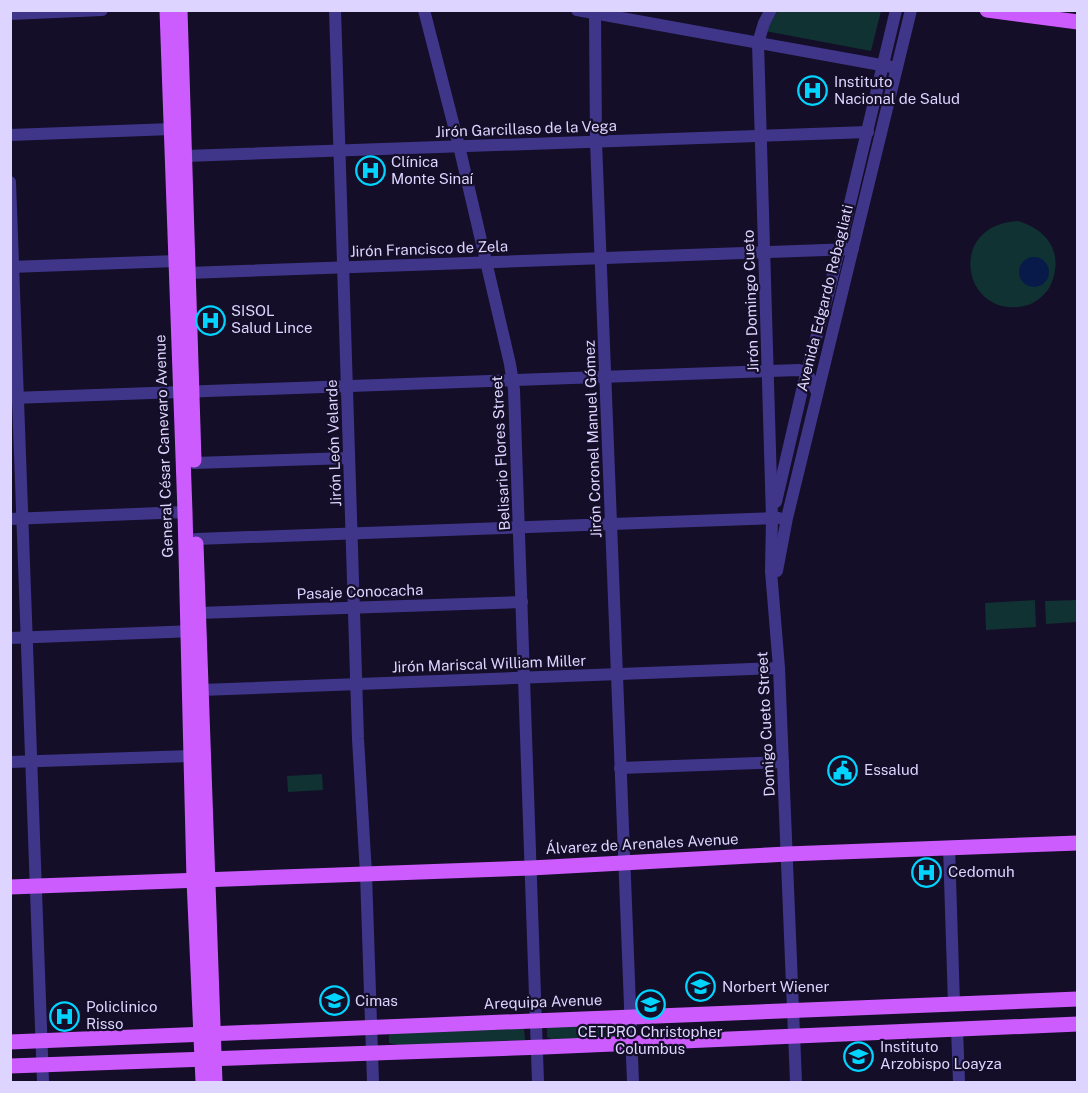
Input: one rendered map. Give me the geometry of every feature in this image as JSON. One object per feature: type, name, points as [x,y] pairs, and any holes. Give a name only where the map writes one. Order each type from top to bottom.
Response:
[{"type":"main road","name":"General César Canevaro Avenue","points":[[167,10],[176,261],[194,463],[198,613],[193,631],[191,756],[201,880]]},
{"type":"main road","name":"General César Canevaro Avenue","points":[[180,10],[188,273],[185,512],[193,631],[201,690],[201,880]]},
{"type":"main road","points":[[987,10],[1077,22]]},
{"type":"main road","name":"Álvarez de Arenales Avenue","points":[[10,887],[531,868],[949,846],[1077,843]]},
{"type":"main road","points":[[201,880],[208,1059],[215,1083]]},
{"type":"main road","name":"Arequipa Avenue","points":[[10,1042],[1077,999]]},
{"type":"main road","points":[[10,1066],[1077,1024]]},
{"type":"main road","points":[[203,1083],[208,1059]]},
{"type":"street","points":[[10,14],[102,10]]},
{"type":"street","name":"Jirón León Velarde","points":[[335,10],[354,608],[373,1083]]},
{"type":"street","name":"Belisario Flores Street","points":[[424,10],[459,146],[513,380],[538,1083]]},
{"type":"street","points":[[577,10],[890,66]]},
{"type":"street","name":"Jirón Domingo Cueto","points":[[771,10],[758,43],[772,518],[771,571],[774,593]]},
{"type":"street","name":"Avenida Edgardo Rebagliati","points":[[774,593],[787,518],[853,249],[890,66],[896,10]]},
{"type":"street","name":"Avenida Edgardo Rebagliati","points":[[772,518],[868,132],[911,10]]},
{"type":"street","name":"Jirón Coronel Manuel Gómez","points":[[595,14],[596,142],[633,1083]]},
{"type":"street","points":[[10,135],[172,129]]},
{"type":"street","name":"Jirón Garcillaso de la Vega","points":[[185,156],[868,132]]},
{"type":"street","points":[[10,182],[16,519],[27,637],[43,1083]]},
{"type":"street","name":"Jirón Francisco de Zela","points":[[188,273],[853,249]]},
{"type":"street","points":[[12,266],[176,261],[188,273]]},
{"type":"street","points":[[14,398],[799,370],[807,373],[817,392]]},
{"type":"street","points":[[770,446],[789,449],[805,445]]},
{"type":"street","points":[[194,463],[350,458]]},
{"type":"street","points":[[16,519],[185,512]]},
{"type":"street","points":[[196,539],[787,518]]},
{"type":"street","name":"Domigo Cueto Street","points":[[774,593],[796,1083]]},
{"type":"street","name":"Pasaje Conocacha","points":[[198,613],[522,602]]},
{"type":"street","points":[[10,638],[193,631]]},
{"type":"street","name":"Jirón Mariscal William Miller","points":[[201,690],[779,668]]},
{"type":"street","points":[[10,762],[191,756]]},
{"type":"street","points":[[620,768],[783,762]]},
{"type":"street","points":[[949,846],[954,1004]]},
{"type":"street","points":[[957,1029],[959,1083]]},
{"type":"green space","points":[[778,11],[881,11],[871,51],[765,31]]},
{"type":"green space","points":[[1018,221],[1038,230],[1051,244],[1056,262],[1055,273],[1049,288],[1036,301],[1024,306],[1003,306],[987,299],[976,286],[971,270],[972,253],[980,238],[995,226]]},
{"type":"green space","points":[[1035,600],[1036,627],[986,630],[985,603]]},
{"type":"green space","points":[[1077,600],[1077,622],[1046,624],[1045,601]]},
{"type":"green space","points":[[322,774],[323,790],[288,792],[287,776]]},
{"type":"green space","points":[[616,1024],[620,1026],[621,1036],[613,1038],[551,1039],[547,1037],[547,1028],[550,1026]]},
{"type":"green space","points":[[524,1028],[525,1040],[400,1045],[389,1043],[389,1035],[395,1032]]},
{"type":"water","points":[[1034,257],[1045,261],[1049,272],[1045,283],[1034,287],[1023,283],[1019,272],[1023,261]]},
{"type":"place","name":"Instituto Nacional de Salud","points":[[813,91]]},
{"type":"place","name":"Clínica Monte Sinaí","points":[[370,171]]},
{"type":"place","name":"SISOL Salud Lince","points":[[210,320]]},
{"type":"place","name":"Essalud","points":[[843,770]]},
{"type":"place","name":"Cedomuh","points":[[927,872]]},
{"type":"place","name":"Norbert Wiener","points":[[701,987]]},
{"type":"place","name":"Cimas","points":[[334,1001]]},
{"type":"place","name":"CETPRO Christopher Columbus","points":[[650,1005]]},
{"type":"place","name":"Policlinico Risso","points":[[65,1016]]},
{"type":"place","name":"Instituto Arzobispo Loayza","points":[[859,1056]]}]
